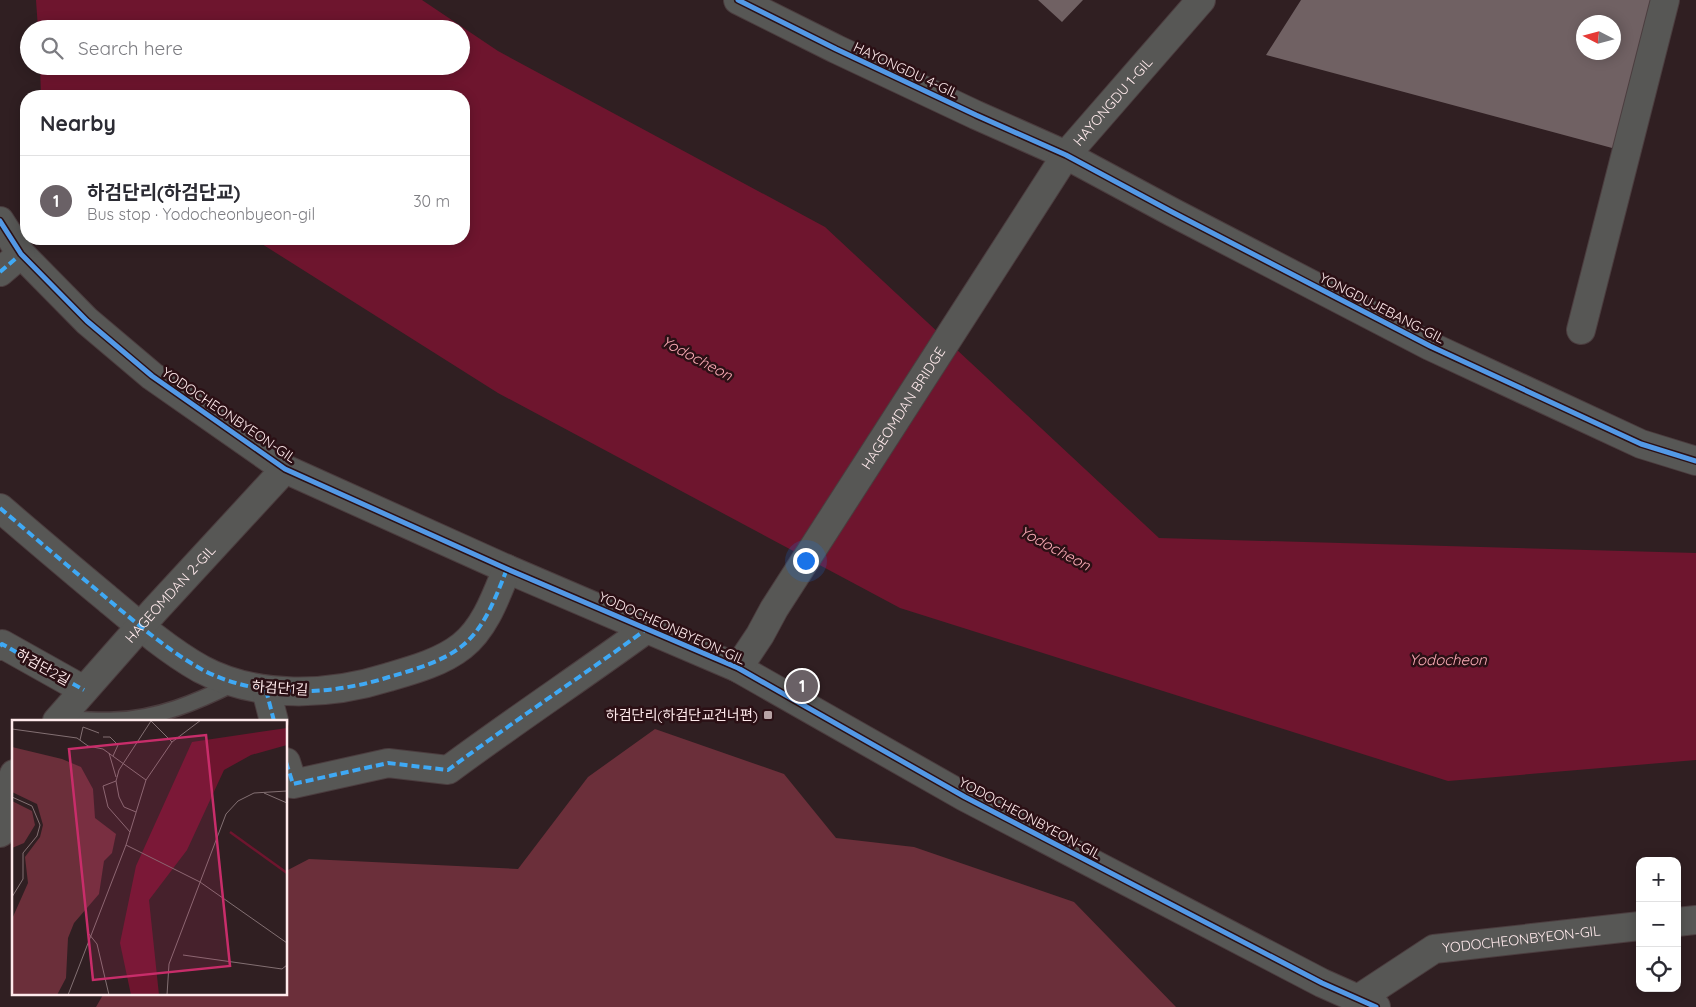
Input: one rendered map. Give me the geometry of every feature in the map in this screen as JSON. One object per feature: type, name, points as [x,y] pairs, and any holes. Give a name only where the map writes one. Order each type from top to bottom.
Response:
[{"type":"street","name":"HAYONGDU 4-GIL","points":[[738,0],[836,49],[1066,155]]},
{"type":"street","name":"HAYONGDU 1-GIL","points":[[1033,209],[1066,155],[1201,0]]},
{"type":"street","points":[[1581,330],[1665,0]]},
{"type":"street","name":"YONGDUJEBANG-GIL","points":[[1066,155],[1430,346],[1641,444],[1696,461]]},
{"type":"street","name":"HAGEOMDAN BRIDGE","points":[[738,668],[1033,209]]},
{"type":"street","name":"YODOCHEONBYEON-GIL","points":[[0,221],[21,254],[87,321],[152,376],[285,469],[508,569],[738,668],[973,801],[1322,983],[1367,1003],[1434,949],[1636,926]]},
{"type":"street","points":[[0,272],[21,254]]},
{"type":"street","name":"HAGEOMDAN 2-GIL","points":[[58,720],[140,627],[285,469]]},
{"type":"street","name":"하검단1길","points":[[0,508],[140,627],[201,669],[235,683],[266,690],[310,691],[346,687],[382,679],[440,658],[461,647],[475,633],[492,604],[508,569]]},
{"type":"street","points":[[288,768],[293,784],[388,763],[448,770],[500,731],[571,684],[648,628]]},
{"type":"street","name":"하검단2길","points":[[1,645],[84,690]]},
{"type":"street","points":[[266,690],[274,720]]},
{"type":"street","points":[[0,833],[12,779]]},
{"type":"street","points":[[1681,922],[1696,920]]},
{"type":"lane","points":[[58,720],[115,720],[143,717],[173,710],[205,698],[235,683]]},
{"type":"shaded area","points":[[655,729],[784,774],[836,838],[914,847],[1074,902],[1176,1007],[96,1007],[103,994],[288,994],[288,870],[309,859],[518,869],[588,777]]},
{"type":"water","points":[[36,0],[422,0],[452,20],[37,20]]},
{"type":"water","name":"Yodocheon","points":[[470,32],[498,51],[825,227],[1159,538],[1696,553],[1696,760],[1448,781],[900,608],[498,393],[264,245],[470,245],[470,90],[41,90],[40,75],[470,75]]},
{"type":"building","points":[[1038,0],[1083,0],[1062,22]]},
{"type":"building","points":[[1301,0],[1665,0],[1627,152],[1266,55]]},
{"type":"marked path","points":[[0,272],[21,254]]},
{"type":"marked path","points":[[0,508],[127,616],[175,653],[201,669],[223,679],[269,690],[318,691],[342,688],[408,671],[446,657],[462,646],[477,630],[489,611],[507,569]]},
{"type":"marked path","points":[[288,768],[293,784],[388,763],[448,770],[648,628]]},
{"type":"marked path","points":[[0,646],[2,644],[84,690]]},
{"type":"marked path","points":[[266,690],[274,720]]},
{"type":"cycle path","points":[[738,0],[836,49],[1066,155],[1430,346],[1641,444],[1696,461]]},
{"type":"cycle path","points":[[0,221],[21,254],[87,321],[152,376],[285,469],[507,569],[738,668],[965,797],[1322,983],[1376,1007]]},
{"type":"place","name":"하검단리(하검단교)","points":[[802,686]]},
{"type":"place","name":"하검단리(하검단교건너편)","points":[[768,715]]}]
